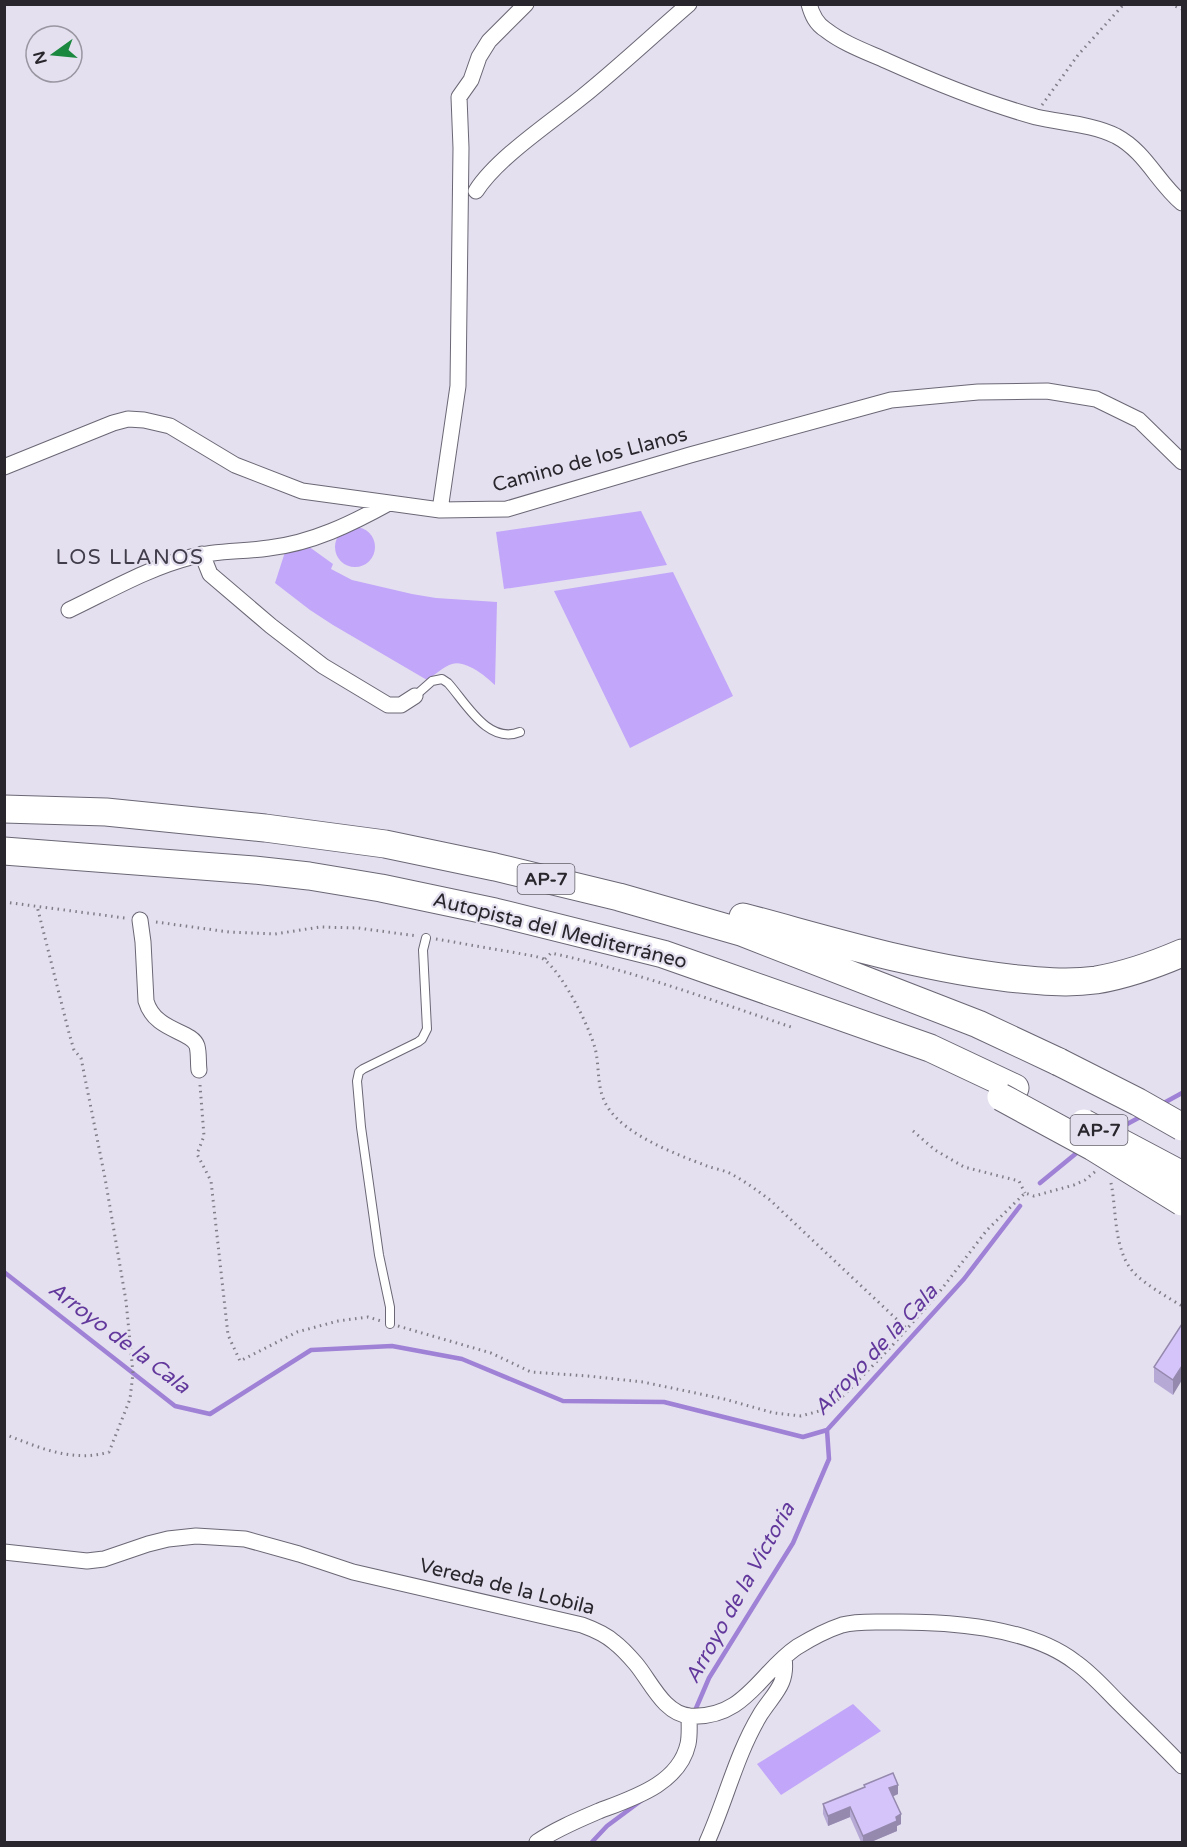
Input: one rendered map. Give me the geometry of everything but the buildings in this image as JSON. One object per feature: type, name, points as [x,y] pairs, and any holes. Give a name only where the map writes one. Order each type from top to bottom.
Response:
[{"type":"highway","name":"AP-7","points":[[4,809],[106,812],[265,828],[385,844],[495,867],[619,897],[741,932],[978,1024],[1059,1062],[1182,1127]]},
{"type":"highway","name":"Autopista del Mediterráneo","points":[[4,851],[309,876],[472,907],[663,954],[930,1048],[1008,1093],[1116,1139],[1182,1175]]},
{"type":"highway","points":[[495,867],[589,876],[891,956],[979,975],[1055,982],[1094,980],[1129,973],[1182,953]]},
{"type":"highway","points":[[1008,1093],[1182,1202]]},
{"type":"street","points":[[440,510],[458,386],[461,148],[459,97],[471,80],[479,57],[489,41],[526,4]]},
{"type":"street","points":[[476,191],[502,162],[584,96],[689,4]]},
{"type":"street","points":[[809,4],[812,16],[825,30],[853,45],[974,98],[1037,117],[1106,132],[1118,137],[1135,148],[1172,195],[1182,203]]},
{"type":"street","name":"Camino de los Llanos","points":[[4,467],[113,423],[128,419],[144,420],[170,426],[234,465],[302,491],[440,510],[507,509],[690,455],[891,400],[978,392],[1047,392],[1096,399],[1139,420],[1182,462]]},
{"type":"street","points":[[69,610],[162,566],[216,551],[268,549],[296,543],[333,530],[388,503]]},
{"type":"street","points":[[202,554],[210,574],[271,626],[323,666],[388,705],[400,705],[415,696]]},
{"type":"street","points":[[140,920],[148,1009],[160,1022],[193,1040],[197,1046],[199,1070]]},
{"type":"street","name":"Vereda de la Lobila","points":[[4,1552],[87,1561],[104,1559],[168,1539],[196,1536],[245,1539],[353,1572],[582,1625],[600,1632],[614,1641],[636,1664],[652,1689],[667,1704],[676,1711],[689,1716]]},
{"type":"street","points":[[537,1842],[573,1823],[645,1793],[668,1776],[682,1759],[689,1743],[689,1716],[708,1714],[728,1708],[748,1696],[797,1647],[843,1625],[877,1622],[939,1623],[1003,1631],[1030,1639],[1074,1660],[1182,1766]]},
{"type":"street","points":[[707,1842],[743,1748],[784,1678],[786,1669],[784,1658]]},
{"type":"lane","points":[[415,696],[432,681],[442,679],[448,683],[484,726],[502,735],[520,732]]},
{"type":"lane","points":[[390,1324],[390,1307],[379,1255],[357,1081],[359,1072],[363,1069],[418,1042],[425,1034],[427,1029],[423,950],[426,938]]},
{"type":"path","points":[[1037,117],[1043,102],[1078,55],[1124,4]]},
{"type":"path","points":[[1170,4],[1182,9]]},
{"type":"path","points":[[4,902],[229,932],[275,933],[321,927],[358,928],[545,959],[560,977],[579,1010],[594,1048],[600,1091],[616,1118],[630,1131],[731,1174],[753,1187],[770,1200],[907,1329]]},
{"type":"path","points":[[4,1434],[46,1450],[75,1456],[97,1456],[109,1452],[130,1399],[133,1373],[126,1301],[81,1058],[74,1050],[69,1033],[37,906]]},
{"type":"path","points":[[545,959],[551,953],[575,958],[683,990],[794,1028]]},
{"type":"path","points":[[199,1070],[204,1136],[197,1154],[211,1181],[228,1335],[240,1361],[297,1332],[338,1321],[368,1317],[490,1353],[531,1372],[643,1382],[774,1413],[801,1416],[823,1410],[843,1396],[937,1295],[987,1230],[1025,1193]]},
{"type":"path","points":[[913,1131],[935,1150],[964,1167],[1019,1181],[1025,1193],[1034,1197]]},
{"type":"path","points":[[1110,1179],[1119,1241],[1124,1257],[1134,1273],[1182,1306]]},
{"type":"shaded area","points":[[641,511],[667,565],[504,589],[496,532]]},
{"type":"shaded area","points":[[355,527],[369,533],[375,547],[369,561],[355,567],[341,561],[335,547],[341,533]]},
{"type":"shaded area","points":[[308,546],[333,564],[331,569],[352,580],[436,598],[497,602],[495,685],[475,670],[457,663],[445,667],[427,680],[310,610],[275,583],[285,552]]},
{"type":"shaded area","points":[[673,572],[733,696],[630,748],[554,591]]},
{"type":"shaded area","points":[[853,1704],[881,1731],[781,1795],[757,1764]]},
{"type":"waterway","name":"Arroyo de la Cala","points":[[1162,1104],[1182,1093]]},
{"type":"waterway","name":"Arroyo de la Cala","points":[[1118,1129],[1142,1116]]},
{"type":"waterway","name":"Arroyo de la Cala","points":[[1040,1183],[1079,1151]]},
{"type":"waterway","name":"Arroyo de la Cala","points":[[4,1272],[175,1406],[210,1414],[311,1350],[392,1346],[462,1359],[563,1401],[664,1402],[803,1437],[827,1430],[964,1279],[1020,1206]]},
{"type":"waterway","name":"Arroyo de la Victoria","points":[[694,1713],[709,1678],[793,1543],[829,1459],[827,1430]]},
{"type":"waterway","name":"Arroyo de la Victoria","points":[[592,1842],[607,1826],[642,1800]]},
{"type":"district","name":"LOS LLANOS","points":[[130,557]]}]
